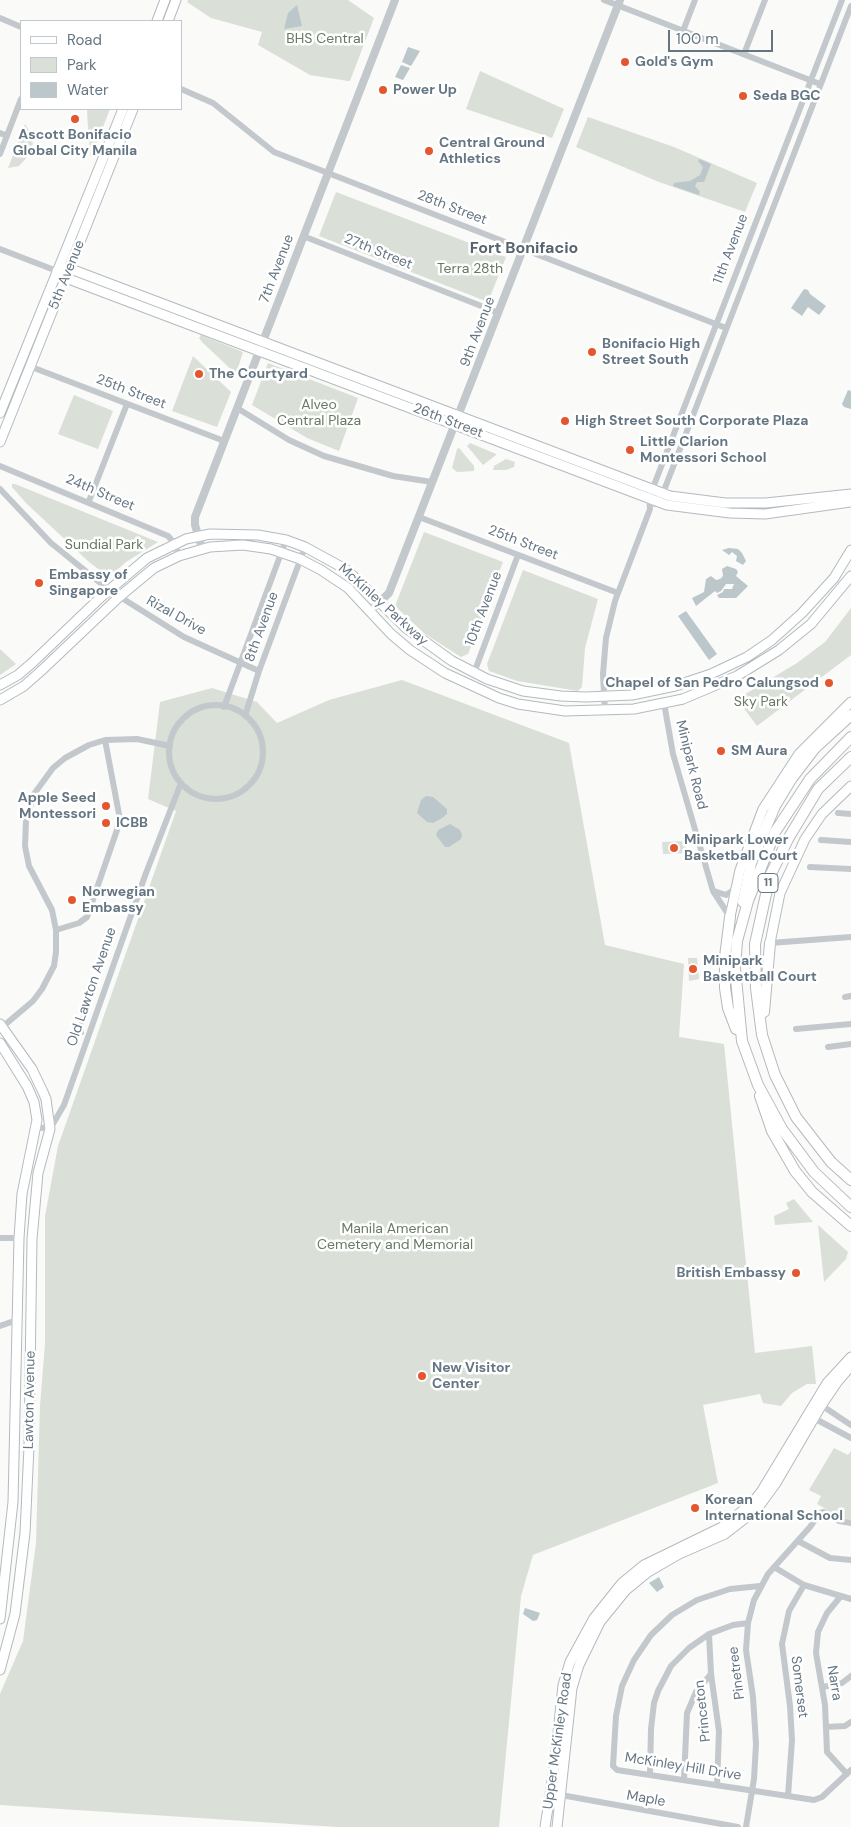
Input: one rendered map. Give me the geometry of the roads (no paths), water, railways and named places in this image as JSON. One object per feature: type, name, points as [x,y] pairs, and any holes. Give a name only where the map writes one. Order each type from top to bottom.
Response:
[{"type":"main road","points":[[157,20],[165,0]]},
{"type":"main road","points":[[168,20],[176,0]]},
{"type":"main road","name":"5th Avenue","points":[[0,413],[123,110]]},
{"type":"main road","name":"5th Avenue","points":[[0,442],[133,110]]},
{"type":"main road","points":[[57,271],[70,268]]},
{"type":"main road","name":"26th Street","points":[[70,268],[263,341],[658,502],[677,507],[765,514],[851,502]]},
{"type":"main road","name":"26th Street","points":[[57,271],[66,278],[260,350],[678,498],[725,503],[766,504],[851,494]]},
{"type":"main road","name":"McKinley Parkway","points":[[0,685],[18,675],[32,663],[109,590],[147,558],[175,544],[198,536],[227,532],[258,534],[286,540],[305,547],[347,570],[419,640],[474,673],[523,690],[561,696],[603,697],[632,695],[675,686],[711,674],[747,657],[772,640],[802,613],[834,578],[851,550]]},
{"type":"main road","name":"McKinley Parkway","points":[[0,700],[24,686],[119,597],[154,568],[202,548],[243,545],[281,552],[300,559],[348,588],[391,634],[410,650],[445,673],[481,691],[518,704],[544,708],[605,711],[634,709],[683,699],[737,676],[779,650],[811,624],[851,576]]},
{"type":"main road","points":[[742,1041],[726,999],[725,957],[735,888],[750,839],[780,781],[809,743],[851,702]]},
{"type":"main road","points":[[737,942],[747,875],[768,819],[785,788],[804,762],[820,743],[851,714]]},
{"type":"main road","name":"11","points":[[851,737],[810,779],[775,832],[758,871],[737,942],[736,999],[742,1041],[754,1073],[782,1129],[814,1172],[851,1207]]},
{"type":"main road","name":"11","points":[[851,757],[832,773],[804,809],[770,876],[755,944],[756,988],[762,1035],[775,1075],[796,1117],[831,1162],[851,1180]]},
{"type":"main road","points":[[762,1035],[770,943],[780,893],[805,839],[822,814],[851,786]]},
{"type":"main road","points":[[1,1027],[32,1069],[46,1099],[50,1129]]},
{"type":"main road","points":[[0,1044],[27,1086],[34,1102],[37,1127]]},
{"type":"main road","points":[[754,1073],[772,1131],[789,1162],[812,1192],[851,1226]]},
{"type":"main road","name":"Lawton Avenue","points":[[0,1619],[13,1502],[18,1238],[26,1171],[37,1127]]},
{"type":"main road","name":"Lawton Avenue","points":[[0,1670],[15,1614],[25,1533],[29,1447],[32,1240],[38,1172],[50,1129]]},
{"type":"main road","name":"Upper McKinley Road","points":[[557,1827],[572,1688],[589,1642],[608,1611],[626,1590],[648,1572],[722,1527],[752,1503],[810,1416],[837,1370],[851,1357]]},
{"type":"main road","name":"Upper McKinley Road","points":[[818,1403],[851,1366]]},
{"type":"main road","name":"Upper McKinley Road","points":[[545,1827],[563,1685],[570,1662],[582,1638],[598,1611],[632,1574],[656,1557],[693,1544]]},
{"type":"street","name":"7th Avenue","points":[[202,548],[194,526],[196,517],[395,0]]},
{"type":"street","points":[[604,0],[619,3],[683,31],[820,84]]},
{"type":"street","points":[[683,31],[695,0]]},
{"type":"street","points":[[744,54],[765,0]]},
{"type":"street","name":"11th Avenue","points":[[648,498],[842,0]]},
{"type":"street","name":"9th Avenue","points":[[370,611],[389,592],[619,3]]},
{"type":"street","name":"11th Avenue","points":[[650,508],[658,502],[662,493],[851,6]]},
{"type":"street","points":[[0,18],[20,27]]},
{"type":"street","name":"28th Street","points":[[182,89],[213,104],[270,150],[726,328]]},
{"type":"street","points":[[0,154],[20,102]]},
{"type":"street","points":[[0,133],[7,136]]},
{"type":"street","name":"27th Street","points":[[303,236],[499,313]]},
{"type":"street","name":"26th Street","points":[[0,249],[57,271]]},
{"type":"street","name":"25th Street","points":[[29,366],[224,441]]},
{"type":"street","points":[[89,501],[127,404]]},
{"type":"street","points":[[237,408],[289,440],[324,456],[393,476],[432,482]]},
{"type":"street","name":"24th Street","points":[[0,466],[89,501],[168,536],[175,544]]},
{"type":"street","name":"Rizal Drive","points":[[0,489],[51,543],[109,590],[171,629],[259,671]]},
{"type":"street","points":[[605,711],[603,697],[606,638],[618,593],[650,508],[648,498]]},
{"type":"street","name":"25th Street","points":[[419,517],[618,593]]},
{"type":"street","name":"8th Avenue","points":[[224,706],[286,540]]},
{"type":"street","points":[[175,544],[179,556]]},
{"type":"street","name":"8th Avenue","points":[[245,716],[259,671],[305,547]]},
{"type":"street","name":"10th Avenue","points":[[474,673],[518,555]]},
{"type":"street","name":"Minipark Road","points":[[664,703],[673,754],[712,891],[730,917]]},
{"type":"street","points":[[224,706],[245,716],[255,727],[263,748],[262,764],[251,784],[232,796],[213,799],[195,794],[181,783],[171,766],[170,746],[178,725],[188,715],[202,708],[224,706]]},
{"type":"street","points":[[1,1027],[33,1000],[46,984],[54,966],[56,930],[52,910],[34,876],[27,856],[24,833],[28,809],[43,780],[53,768],[78,750],[105,740],[137,739],[170,746]]},
{"type":"street","points":[[56,930],[79,923],[86,917],[117,830],[119,814],[105,740]]},
{"type":"street","name":"Old Lawton Avenue","points":[[50,1129],[66,1099],[146,873],[181,783]]},
{"type":"street","points":[[838,813],[851,814]]},
{"type":"street","points":[[821,840],[851,842]]},
{"type":"street","points":[[810,867],[851,869]]},
{"type":"street","points":[[712,891],[726,895],[735,888]]},
{"type":"street","points":[[770,943],[851,937]]},
{"type":"street","points":[[796,1029],[851,1024]]},
{"type":"street","points":[[828,1047],[851,1044]]},
{"type":"street","points":[[37,1127],[50,1129]]},
{"type":"street","points":[[0,1238],[18,1238]]},
{"type":"street","points":[[0,1326],[17,1320]]},
{"type":"street","points":[[818,1403],[851,1425]]},
{"type":"street","points":[[810,1416],[851,1438]]},
{"type":"street","name":"Pinetree","points":[[746,1827],[752,1790],[756,1728],[746,1665],[748,1623],[760,1586],[774,1567],[823,1512],[840,1521],[851,1523]]},
{"type":"street","points":[[798,1541],[830,1558],[851,1560]]},
{"type":"street","points":[[774,1567],[804,1586],[851,1599]]},
{"type":"street","name":"McKinley Hill Drive","points":[[760,1586],[712,1594],[683,1608],[660,1625],[626,1674],[618,1701],[613,1766],[617,1770],[818,1799],[849,1772]]},
{"type":"street","name":"Somerset","points":[[788,1796],[792,1740],[790,1706],[782,1644],[789,1611],[804,1586]]},
{"type":"street","name":"Narra","points":[[841,1596],[827,1613],[818,1632],[816,1653],[823,1687],[827,1752],[849,1772]]},
{"type":"street","points":[[650,1774],[652,1715],[658,1691],[664,1678],[680,1656],[709,1634],[726,1627],[748,1623]]},
{"type":"street","name":"Princeton","points":[[709,1634],[711,1674],[719,1731],[717,1785]]},
{"type":"street","points":[[684,1779],[687,1713],[696,1692],[711,1674]]},
{"type":"street","points":[[823,1687],[842,1683],[851,1676]]},
{"type":"street","points":[[826,1727],[846,1726],[851,1722]]},
{"type":"street","name":"Maple","points":[[550,1793],[738,1827]]},
{"type":"water","points":[[297,5],[302,26],[284,29],[288,13]]},
{"type":"water","points":[[408,47],[420,51],[411,66],[402,62]]},
{"type":"water","points":[[401,65],[410,68],[403,80],[395,77]]},
{"type":"water","points":[[699,159],[711,164],[704,182],[697,182],[695,186],[700,192],[699,195],[673,186],[674,183],[690,181],[700,175],[703,167],[698,161]]},
{"type":"water","points":[[804,289],[808,290],[810,294],[826,306],[819,315],[808,307],[802,316],[791,308]]},
{"type":"water","points":[[848,390],[851,391],[851,409],[844,407],[842,404]]},
{"type":"water","points":[[729,548],[738,549],[742,553],[746,561],[743,565],[736,561],[737,556],[732,552],[729,555],[722,550]]},
{"type":"water","points":[[727,566],[736,569],[738,572],[736,576],[748,586],[736,598],[719,598],[717,595],[723,592],[724,589],[732,589],[734,584],[726,584],[721,591],[717,593],[715,591],[696,606],[692,598],[704,592],[706,579],[711,576],[716,580],[720,579],[723,576],[722,569]]},
{"type":"water","points":[[686,611],[717,654],[709,660],[678,616]]},
{"type":"water","points":[[426,796],[433,797],[447,809],[447,814],[433,823],[427,822],[417,813],[421,800]]},
{"type":"water","points":[[450,824],[460,830],[462,835],[461,839],[449,847],[445,847],[436,835],[438,830]]},
{"type":"water","points":[[84,1015],[84,1034],[80,1036],[72,1029],[79,1024],[80,1016]]},
{"type":"water","points":[[659,1577],[664,1587],[657,1592],[649,1583]]},
{"type":"water","points":[[525,1608],[540,1613],[537,1620],[533,1621],[523,1614]]},
{"type":"place","name":"Gold's Gym","points":[[625,62]]},
{"type":"place","name":"Power Up","points":[[383,90]]},
{"type":"place","name":"Seda BGC","points":[[743,96]]},
{"type":"place","name":"Ascott Bonifacio Global City Manila","points":[[75,119]]},
{"type":"place","name":"Central Ground Athletics","points":[[429,151]]},
{"type":"place","name":"Bonifacio High Street South","points":[[592,352]]},
{"type":"place","name":"The Courtyard","points":[[199,374]]},
{"type":"place","name":"High Street South Corporate Plaza","points":[[565,421]]},
{"type":"place","name":"Little Clarion Montessori School","points":[[630,450]]},
{"type":"place","name":"Embassy of Singapore","points":[[39,583]]},
{"type":"place","name":"Chapel of San Pedro Calungsod","points":[[829,683]]},
{"type":"place","name":"SM Aura","points":[[721,751]]},
{"type":"place","name":"Apple Seed Montessori","points":[[106,806]]},
{"type":"place","name":"ICBB","points":[[106,823]]},
{"type":"place","name":"Minipark Lower Basketball Court","points":[[674,848]]},
{"type":"place","name":"Norwegian Embassy","points":[[72,900]]},
{"type":"place","name":"Minipark Basketball Court","points":[[693,969]]},
{"type":"place","name":"British Embassy","points":[[796,1273]]},
{"type":"place","name":"New Visitor Center","points":[[422,1376]]},
{"type":"place","name":"Korean International School","points":[[695,1508]]},
{"type":"district","name":"Fort Bonifacio","points":[[524,249]]},
{"type":"park label","name":"BHS Central","points":[[325,39]]},
{"type":"park label","name":"Terra 28th","points":[[470,269]]},
{"type":"park label","name":"Alveo Central Plaza","points":[[319,414]]},
{"type":"park label","name":"Sundial Park","points":[[104,545]]},
{"type":"park label","name":"Sky Park","points":[[761,702]]},
{"type":"park label","name":"Manila American Cemetery and Memorial","points":[[395,1238]]}]
